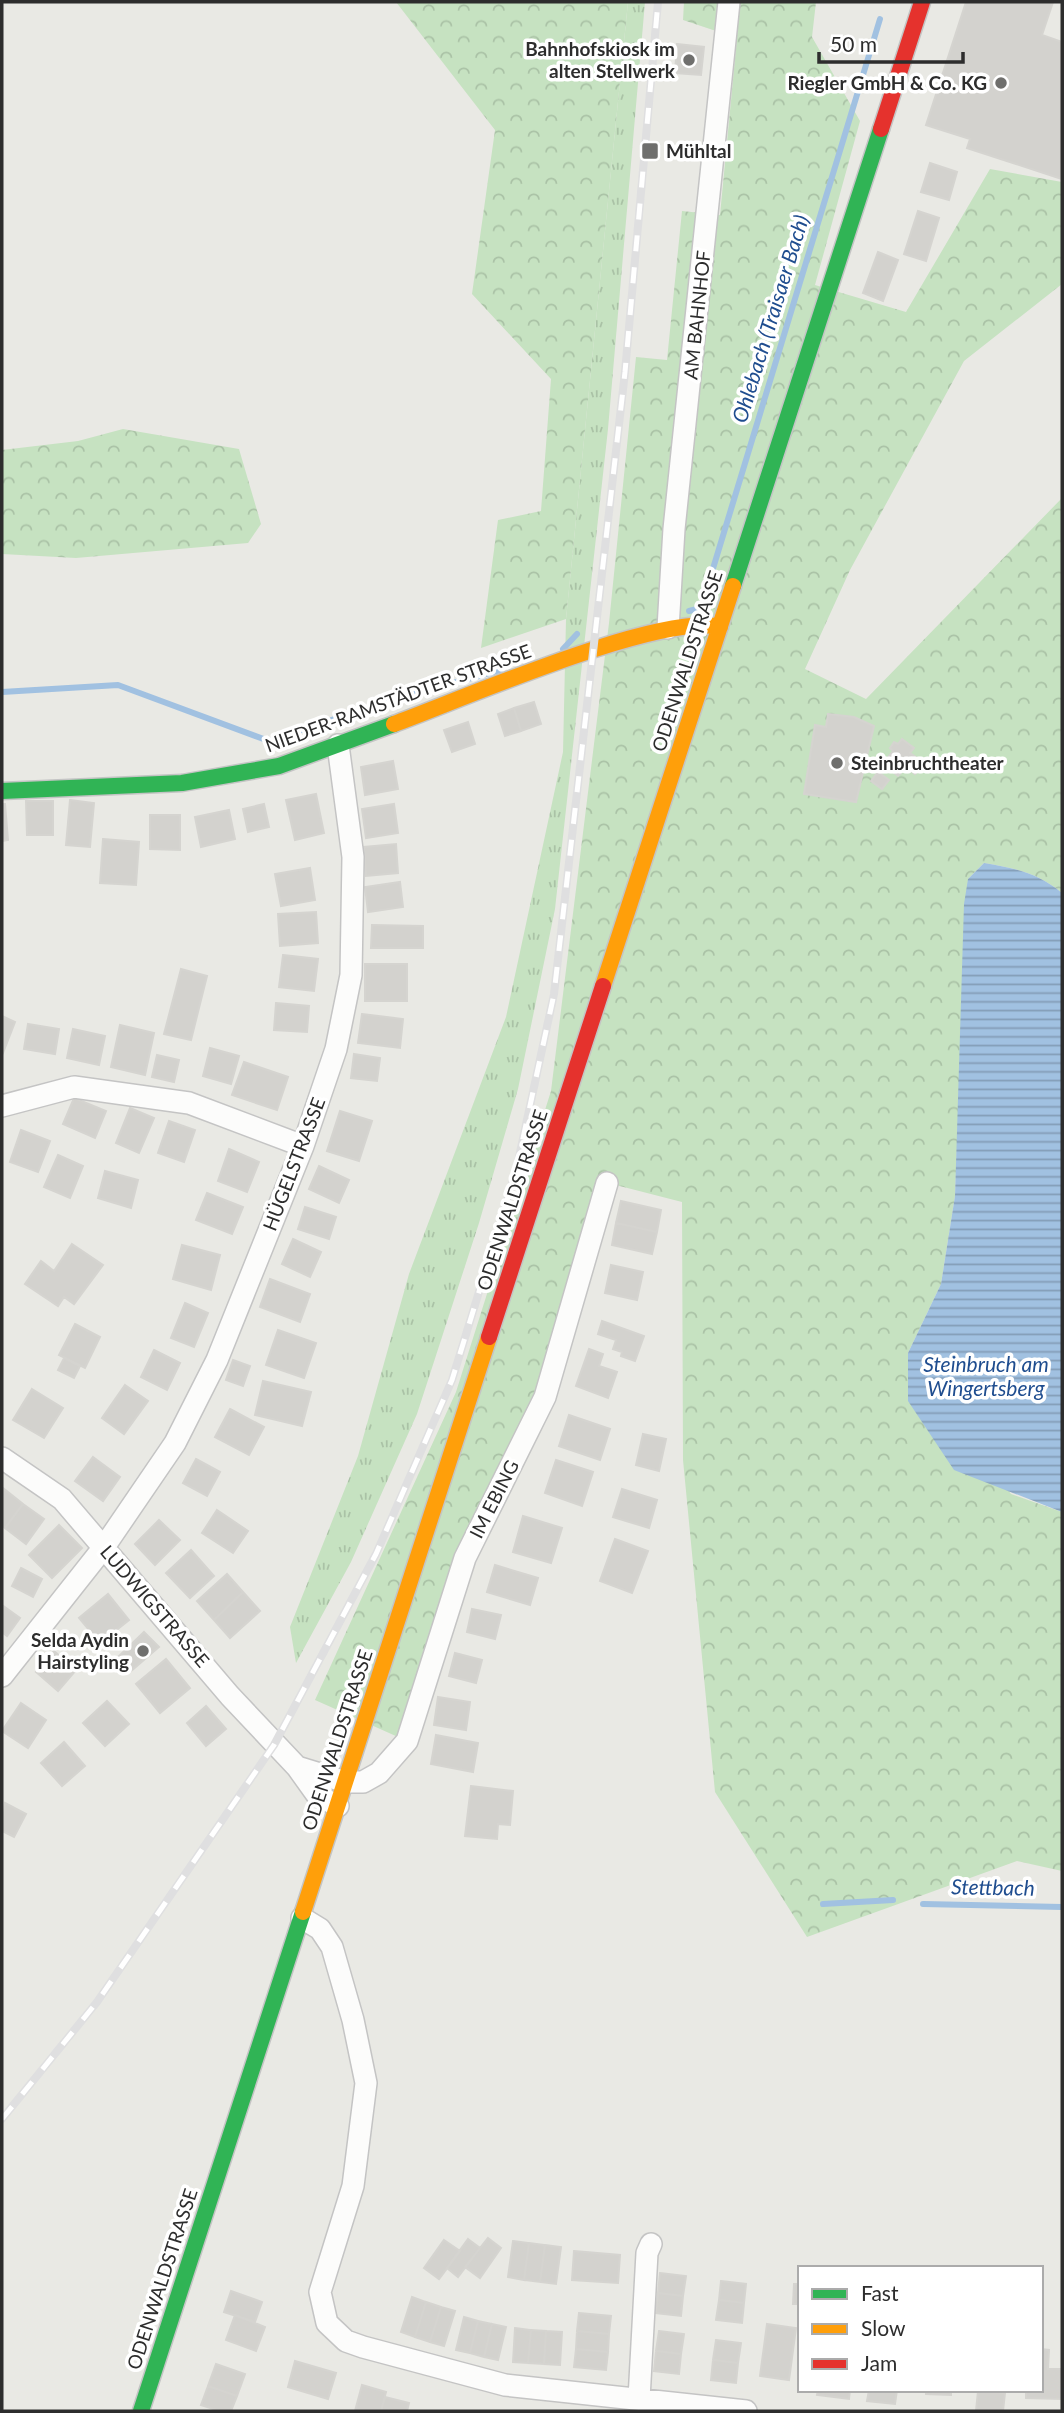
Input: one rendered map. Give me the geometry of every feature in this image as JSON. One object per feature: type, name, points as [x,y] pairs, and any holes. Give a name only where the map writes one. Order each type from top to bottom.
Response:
[{"type":"main road","name":"ODENWALDSTRASSE","points":[[141,2411],[922,2]]},
{"type":"main road","name":"NIEDER-RAMSTÄDTER STRASSE","points":[[2,791],[182,783],[279,766],[550,665],[668,628],[704,623],[720,626]]},
{"type":"street","name":"AM BAHNHOF","points":[[668,628],[674,529],[729,2]]},
{"type":"street","name":"HÜGELSTRASSE","points":[[2,1676],[104,1548],[176,1443],[216,1360],[303,1146],[336,1049],[351,975],[353,857],[338,745]]},
{"type":"street","points":[[2,1106],[74,1087],[189,1103],[303,1146]]},
{"type":"street","name":"IM EBING","points":[[346,1782],[360,1782],[376,1776],[407,1741],[465,1558],[545,1397],[607,1183]]},
{"type":"street","name":"LUDWIGSTRASSE","points":[[2,1458],[62,1499],[230,1696],[297,1767],[317,1795],[338,1806]]},
{"type":"street","name":"LUDWIGSTRASSE","points":[[297,1767],[346,1782]]},
{"type":"street","points":[[302,1918],[320,1929],[332,1947],[353,2020],[366,2083],[353,2186],[320,2292],[327,2323],[346,2341],[362,2347],[505,2385],[629,2402],[746,2411]]},
{"type":"street","points":[[629,2402],[647,2253],[651,2244]]},
{"type":"green space","points":[[396,2],[628,2],[566,619],[481,648],[498,520],[541,511],[551,379],[472,294],[495,130]]},
{"type":"green space","points":[[628,2],[645,2],[608,429],[555,909],[518,1089],[479,1223],[417,1414],[351,1562],[296,1663],[290,1627],[358,1456],[409,1274],[506,1017],[563,752],[566,619]]},
{"type":"green space","points":[[684,2],[816,2],[812,37],[860,121],[815,285],[906,312],[990,169],[1062,182],[1062,284],[964,361],[850,570],[805,669],[866,699],[1062,498],[1062,893],[1025,872],[984,863],[968,879],[955,1196],[941,1284],[908,1353],[1011,1494],[1062,1512],[1062,1871],[1017,1861],[807,1937],[715,1792],[683,1460],[682,1202],[608,1183],[545,1397],[465,1558],[407,1741],[315,1700],[456,1392],[551,1091],[609,623],[636,357],[667,360],[682,211],[720,215],[737,38],[683,20]]},
{"type":"green space","points":[[123,429],[239,449],[261,524],[248,543],[76,558],[2,554],[2,450],[78,441]]},
{"type":"water","name":"Steinbruch am Wingertsberg","points":[[984,863],[1025,872],[1062,893],[1062,1512],[954,1470],[908,1401],[908,1353],[941,1284],[955,1196],[964,904],[968,879]]},
{"type":"building","name":"Riegler GmbH & Co. KG","points":[[966,2],[1053,2],[1042,35],[1062,42],[1062,179],[967,148],[970,139],[926,125]]},
{"type":"building","name":"Bahnhofskiosk im alten Stellwerk","points":[[677,44],[704,47],[701,75],[675,73]]},
{"type":"building","points":[[930,163],[957,172],[949,200],[921,192]]},
{"type":"building","points":[[918,211],[939,218],[926,261],[904,254]]},
{"type":"building","points":[[878,252],[898,260],[883,301],[863,293]]},
{"type":"building","points":[[534,702],[541,724],[521,731],[514,708]]},
{"type":"building","points":[[514,708],[521,731],[505,736],[498,714]]},
{"type":"building","name":"Steinbruchtheater","points":[[828,714],[854,717],[874,726],[856,802],[804,794],[815,725],[826,727]]},
{"type":"building","points":[[468,722],[475,744],[452,752],[444,730]]},
{"type":"building","points":[[902,739],[914,748],[910,753],[924,763],[915,774],[906,767],[898,776],[883,764],[893,751],[890,748],[894,742],[898,744]]},
{"type":"building","points":[[393,761],[398,789],[365,795],[361,767]]},
{"type":"building","points":[[878,772],[889,780],[882,789],[871,781]]},
{"type":"building","points":[[316,794],[324,833],[295,840],[286,800]]},
{"type":"building","points":[[70,800],[94,803],[90,847],[66,845]]},
{"type":"building","points":[[26,801],[53,801],[53,835],[27,835]]},
{"type":"building","points":[[2,804],[5,804],[8,840],[2,841]]},
{"type":"building","points":[[264,804],[269,827],[248,832],[243,809]]},
{"type":"building","points":[[394,804],[398,833],[366,838],[362,809]]},
{"type":"building","points":[[229,810],[235,839],[201,847],[195,817]]},
{"type":"building","points":[[150,815],[180,815],[180,850],[150,849]]},
{"type":"building","points":[[103,839],[139,842],[136,885],[100,883]]},
{"type":"building","points":[[396,844],[398,873],[366,876],[364,847]]},
{"type":"building","points":[[310,868],[315,900],[281,906],[275,874]]},
{"type":"building","points":[[400,882],[403,907],[368,912],[365,887]]},
{"type":"building","points":[[316,912],[318,943],[280,946],[278,914]]},
{"type":"building","points":[[372,925],[423,926],[423,948],[371,948]]},
{"type":"building","points":[[283,955],[318,959],[314,991],[279,987]]},
{"type":"building","points":[[365,964],[407,964],[407,1001],[365,1001]]},
{"type":"building","points":[[181,969],[207,976],[191,1040],[164,1034]]},
{"type":"building","points":[[276,1003],[309,1006],[307,1032],[274,1030]]},
{"type":"building","points":[[362,1014],[403,1019],[400,1048],[358,1043]]},
{"type":"building","points":[[2,1016],[15,1022],[3,1053],[2,1052]]},
{"type":"building","points":[[28,1024],[59,1029],[55,1054],[24,1049]]},
{"type":"building","points":[[120,1025],[154,1033],[145,1075],[111,1067]]},
{"type":"building","points":[[73,1029],[105,1036],[99,1065],[67,1058]]},
{"type":"building","points":[[210,1048],[239,1056],[231,1084],[203,1076]]},
{"type":"building","points":[[354,1054],[380,1058],[377,1081],[351,1078]]},
{"type":"building","points":[[157,1055],[179,1060],[174,1082],[152,1077]]},
{"type":"building","points":[[244,1062],[288,1077],[277,1110],[232,1095]]},
{"type":"building","points":[[74,1098],[106,1111],[95,1138],[63,1124]]},
{"type":"building","points":[[130,1108],[154,1118],[139,1153],[116,1143]]},
{"type":"building","points":[[340,1111],[372,1121],[359,1161],[327,1151]]},
{"type":"building","points":[[169,1121],[195,1130],[184,1162],[158,1153]]},
{"type":"building","points":[[21,1130],[50,1141],[38,1172],[10,1162]]},
{"type":"building","points":[[229,1149],[259,1162],[247,1192],[218,1181]]},
{"type":"building","points":[[58,1155],[83,1166],[70,1198],[44,1187]]},
{"type":"building","points":[[319,1166],[349,1180],[339,1203],[309,1189]]},
{"type":"building","points":[[105,1171],[138,1180],[131,1208],[98,1198]]},
{"type":"building","points":[[207,1193],[243,1207],[232,1234],[196,1220]]},
{"type":"building","points":[[621,1201],[661,1210],[657,1232],[616,1223]]},
{"type":"building","points":[[305,1207],[336,1217],[329,1239],[298,1229]]},
{"type":"building","points":[[616,1223],[657,1232],[652,1254],[612,1245]]},
{"type":"building","points":[[293,1239],[321,1252],[310,1277],[282,1264]]},
{"type":"building","points":[[72,1244],[103,1265],[74,1304],[64,1297],[58,1306],[25,1284],[41,1261],[54,1271]]},
{"type":"building","points":[[182,1245],[220,1255],[211,1290],[173,1279]]},
{"type":"building","points":[[611,1265],[643,1272],[637,1300],[605,1293]]},
{"type":"building","points":[[270,1279],[310,1294],[300,1322],[260,1307]]},
{"type":"building","points":[[185,1303],[208,1313],[194,1347],[171,1338]]},
{"type":"building","points":[[602,1321],[644,1336],[635,1361],[621,1356],[622,1352],[613,1349],[616,1340],[598,1334]]},
{"type":"building","points":[[75,1324],[100,1337],[85,1368],[59,1355]]},
{"type":"building","points":[[278,1330],[316,1343],[304,1378],[266,1365]]},
{"type":"building","points":[[589,1349],[603,1354],[599,1366],[617,1372],[608,1398],[576,1386]]},
{"type":"building","points":[[154,1350],[180,1363],[167,1390],[141,1377]]},
{"type":"building","points":[[64,1358],[80,1366],[74,1378],[58,1370]]},
{"type":"building","points":[[233,1360],[250,1366],[243,1386],[226,1380]]},
{"type":"building","points":[[263,1381],[311,1392],[302,1426],[255,1415]]},
{"type":"building","points":[[125,1385],[148,1401],[124,1434],[102,1418]]},
{"type":"building","points":[[32,1389],[63,1408],[44,1438],[13,1420]]},
{"type":"building","points":[[230,1409],[264,1427],[249,1455],[215,1437]]},
{"type":"building","points":[[569,1415],[610,1429],[600,1460],[559,1446]]},
{"type":"building","points":[[643,1434],[666,1439],[659,1471],[636,1465]]},
{"type":"building","points":[[93,1457],[120,1477],[103,1501],[75,1481]]},
{"type":"building","points":[[196,1459],[220,1472],[207,1496],[183,1483]]},
{"type":"building","points":[[556,1460],[593,1472],[582,1506],[545,1493]]},
{"type":"building","points":[[3,1488],[23,1504],[5,1528],[2,1525]]},
{"type":"building","points":[[622,1489],[657,1500],[649,1528],[613,1517]]},
{"type":"building","points":[[23,1504],[44,1519],[26,1544],[5,1528]]},
{"type":"building","points":[[217,1510],[248,1531],[233,1553],[202,1533]]},
{"type":"building","points":[[523,1516],[562,1528],[551,1563],[513,1552]]},
{"type":"building","points":[[159,1520],[180,1540],[155,1565],[135,1544]]},
{"type":"building","points":[[59,1525],[82,1548],[52,1578],[29,1555]]},
{"type":"building","points":[[615,1539],[648,1551],[632,1593],[600,1581]]},
{"type":"building","points":[[191,1550],[214,1576],[190,1598],[166,1573]]},
{"type":"building","points":[[495,1565],[538,1578],[530,1605],[487,1592]]},
{"type":"building","points":[[21,1568],[42,1579],[33,1597],[12,1586]]},
{"type":"building","points":[[227,1574],[243,1592],[214,1620],[197,1601]]},
{"type":"building","points":[[243,1592],[260,1611],[230,1638],[214,1620]]},
{"type":"building","points":[[108,1594],[129,1620],[100,1643],[79,1618]]},
{"type":"building","points":[[2,1605],[20,1618],[7,1636],[2,1632]]},
{"type":"building","points":[[472,1609],[501,1615],[495,1639],[467,1632]]},
{"type":"building","points":[[144,1632],[159,1647],[131,1671],[118,1657]]},
{"type":"building","points":[[54,1651],[76,1670],[58,1691],[36,1672]]},
{"type":"building","points":[[455,1653],[482,1660],[476,1683],[449,1676]]},
{"type":"building","points":[[166,1659],[190,1688],[160,1713],[136,1684]]},
{"type":"building","points":[[438,1697],[470,1702],[466,1730],[434,1725]]},
{"type":"building","points":[[107,1701],[129,1724],[105,1746],[83,1723]]},
{"type":"building","points":[[21,1703],[46,1720],[28,1748],[2,1731]]},
{"type":"building","points":[[206,1706],[226,1729],[206,1746],[187,1723]]},
{"type":"building","points":[[436,1735],[478,1743],[473,1772],[431,1764]]},
{"type":"building","points":[[64,1742],[85,1766],[62,1786],[41,1763]]},
{"type":"building","points":[[471,1786],[513,1791],[510,1825],[498,1824],[497,1839],[465,1836]]},
{"type":"building","points":[[5,1803],[26,1814],[14,1837],[2,1831]]},
{"type":"building","points":[[488,2238],[501,2248],[480,2278],[465,2267]]},
{"type":"building","points":[[468,2239],[480,2248],[458,2277],[447,2268]]},
{"type":"building","points":[[444,2240],[460,2251],[439,2279],[424,2268]]},
{"type":"building","points":[[513,2241],[529,2243],[524,2280],[508,2277]]},
{"type":"building","points":[[529,2243],[545,2245],[540,2282],[524,2280]]},
{"type":"building","points":[[545,2245],[561,2247],[556,2284],[540,2282]]},
{"type":"building","points":[[574,2251],[620,2255],[618,2283],[572,2280]]},
{"type":"building","points":[[660,2273],[686,2276],[683,2296],[658,2293]]},
{"type":"building","points":[[721,2281],[746,2284],[744,2303],[719,2300]]},
{"type":"building","points":[[794,2284],[798,2284],[798,2304],[793,2304]]},
{"type":"building","points":[[231,2291],[262,2302],[255,2322],[224,2312]]},
{"type":"building","points":[[658,2293],[683,2296],[681,2316],[656,2313]]},
{"type":"building","points":[[412,2297],[426,2302],[415,2337],[401,2332]]},
{"type":"building","points":[[719,2300],[744,2303],[742,2323],[716,2320]]},
{"type":"building","points":[[426,2302],[441,2307],[430,2342],[415,2337]]},
{"type":"building","points":[[441,2307],[455,2311],[444,2346],[430,2342]]},
{"type":"building","points":[[579,2313],[611,2316],[609,2334],[577,2331]]},
{"type":"building","points":[[235,2315],[265,2327],[256,2351],[226,2340]]},
{"type":"building","points":[[464,2317],[478,2321],[470,2353],[456,2350]]},
{"type":"building","points":[[478,2321],[492,2324],[484,2357],[470,2353]]},
{"type":"building","points":[[492,2324],[506,2327],[498,2360],[484,2357]]},
{"type":"building","points":[[767,2324],[796,2328],[789,2380],[760,2376]]},
{"type":"building","points":[[515,2328],[531,2330],[528,2363],[513,2362]]},
{"type":"building","points":[[531,2330],[546,2331],[544,2364],[528,2363]]},
{"type":"building","points":[[546,2331],[562,2332],[560,2365],[544,2364]]},
{"type":"building","points":[[577,2331],[609,2334],[608,2352],[576,2349]]},
{"type":"building","points":[[659,2331],[684,2334],[681,2354],[656,2351]]},
{"type":"building","points":[[716,2340],[741,2343],[738,2363],[713,2360]]},
{"type":"building","points":[[576,2349],[608,2352],[606,2370],[574,2367]]},
{"type":"building","points":[[1043,2349],[1049,2350],[1048,2369],[1062,2369],[1062,2399],[1026,2398],[1026,2392],[1043,2392]]},
{"type":"building","points":[[656,2351],[681,2354],[679,2374],[654,2371]]},
{"type":"building","points":[[713,2360],[738,2363],[736,2383],[711,2380]]},
{"type":"building","points":[[295,2361],[336,2373],[328,2399],[288,2387]]},
{"type":"building","points":[[216,2364],[245,2374],[237,2396],[208,2386]]},
{"type":"building","points":[[362,2385],[386,2392],[381,2411],[355,2411]]},
{"type":"building","points":[[208,2386],[237,2396],[231,2411],[220,2411],[201,2405]]},
{"type":"building","points":[[818,2392],[850,2392],[849,2399],[817,2395]]},
{"type":"building","points":[[869,2392],[897,2392],[895,2404],[867,2401]]},
{"type":"building","points":[[926,2392],[951,2392],[951,2395]]},
{"type":"building","points":[[978,2392],[1005,2393],[1003,2411],[976,2411]]},
{"type":"building","points":[[385,2397],[409,2403],[407,2411],[381,2411]]},
{"type":"waterway","name":"Ohlebach (Traisaer Bach)","points":[[689,611],[701,608],[880,19]]},
{"type":"waterway","name":"Ohlebach (Traisaer Bach)","points":[[563,649],[577,634]]},
{"type":"waterway","name":"Ohlebach (Traisaer Bach)","points":[[2,692],[118,685],[269,741],[385,702],[500,670]]},
{"type":"waterway","name":"Stettbach","points":[[823,1904],[893,1900]]},
{"type":"waterway","name":"Stettbach","points":[[923,1904],[1062,1907]]},
{"type":"railway","points":[[2,2119],[97,2002],[274,1745],[376,1554],[452,1380],[516,1171],[554,994],[625,372],[658,2]]},
{"type":"traffic: fast","points":[[733,586],[881,129]]},
{"type":"traffic: fast","points":[[2,791],[182,783],[279,766],[394,724]]},
{"type":"traffic: fast","points":[[141,2411],[303,1912]]},
{"type":"traffic: slow","points":[[603,986],[733,586]]},
{"type":"traffic: slow","points":[[394,724],[608,645],[653,632],[692,626],[720,627]]},
{"type":"traffic: slow","points":[[303,1912],[489,1337]]},
{"type":"traffic: jam","points":[[881,129],[922,2]]},
{"type":"traffic: jam","points":[[489,1337],[603,986]]},
{"type":"place","name":"Bahnhofskiosk im alten Stellwerk","points":[[689,60]]},
{"type":"place","name":"Riegler GmbH & Co. KG","points":[[1001,83]]},
{"type":"place","name":"Mühltal","points":[[650,151]]},
{"type":"place","name":"Steinbruchtheater","points":[[837,763]]},
{"type":"place","name":"Selda Aydin Hairstyling","points":[[143,1651]]}]
